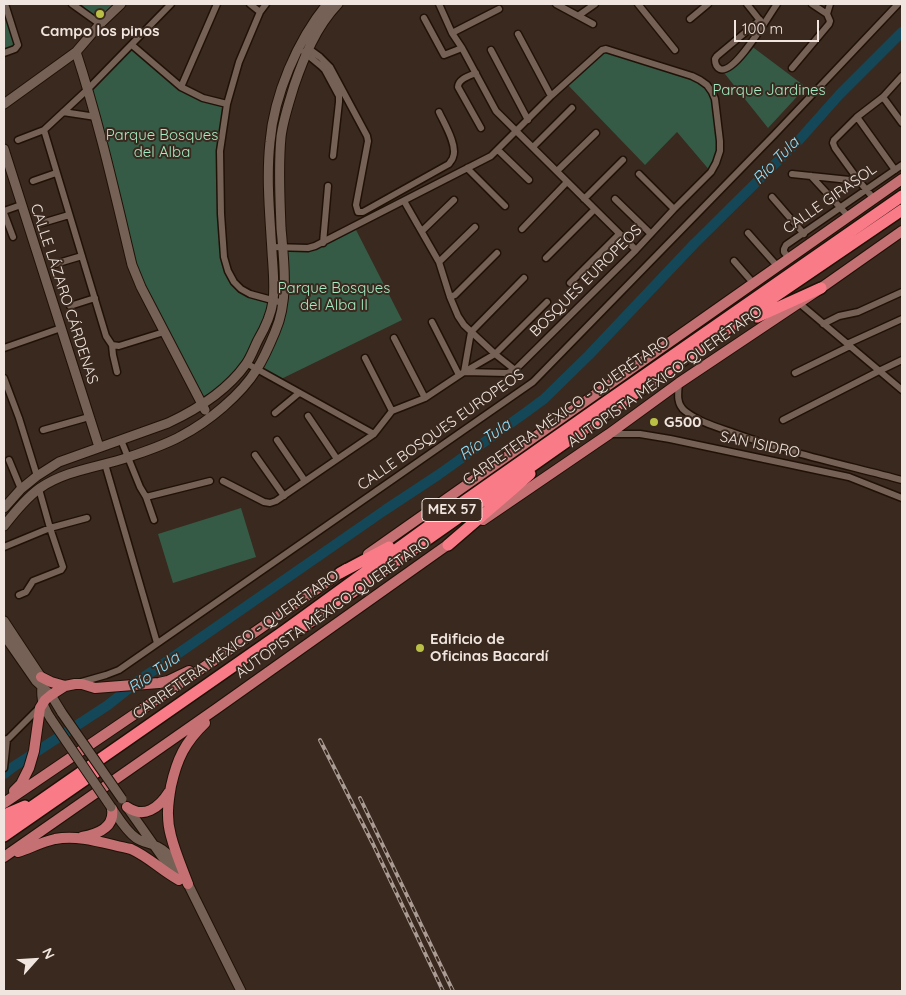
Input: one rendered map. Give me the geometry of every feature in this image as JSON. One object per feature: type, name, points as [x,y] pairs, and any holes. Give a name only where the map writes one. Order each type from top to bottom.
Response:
[{"type":"highway","name":"CARRETERA MÉXICO - QUERÉTARO","points":[[4,826],[284,631],[426,528],[738,309],[902,196]]},
{"type":"highway","name":"CARRETERA MÉXICO - QUERÉTARO","points":[[4,836],[717,336],[902,210]]},
{"type":"highway","points":[[717,336],[821,288]]},
{"type":"highway","points":[[448,545],[522,481],[548,454]]},
{"type":"highway","points":[[340,573],[426,528]]},
{"type":"highway","points":[[4,814],[39,802]]},
{"type":"main road","points":[[4,104],[76,52],[100,24],[121,4]]},
{"type":"main road","points":[[4,526],[39,488],[54,480],[128,457],[180,437],[192,430],[237,394],[257,370],[276,330],[283,303],[284,276],[279,181],[281,136],[304,51],[306,34],[327,7]]},
{"type":"main road","points":[[4,508],[8,500],[37,476],[66,459],[168,423],[202,406],[227,385],[246,363],[268,321],[273,301],[268,178],[270,141],[274,115],[290,67],[304,51]]},
{"type":"main road","points":[[76,52],[96,117],[132,265],[141,287],[209,417]]},
{"type":"main road","name":"CALLE LÁZARO CÁRDENAS","points":[[5,155],[99,447]]},
{"type":"main road","name":"AUTOPISTA MÉXICO-QUERÉTARO","points":[[5,802],[216,659],[902,180]]},
{"type":"main road","name":"AUTOPISTA MÉXICO-QUERÉTARO","points":[[4,857],[680,383],[902,232]]},
{"type":"main road","points":[[66,459],[64,461],[65,470],[70,474]]},
{"type":"main road","points":[[4,621],[62,713],[154,846],[183,882],[241,991]]},
{"type":"main road","points":[[4,635],[36,681],[42,682],[99,688],[154,684],[168,681],[216,659]]},
{"type":"main road","points":[[42,682],[43,703],[51,720],[127,829],[142,842],[154,846]]},
{"type":"main road","points":[[5,802],[21,784],[29,768],[34,751],[40,708],[51,695],[70,685]]},
{"type":"main road","points":[[234,991],[184,887],[169,828],[168,809],[176,765],[182,751],[200,727],[226,707],[244,689]]},
{"type":"main road","points":[[4,814],[39,779]]},
{"type":"main road","points":[[124,803],[138,812],[151,810],[162,801],[171,787]]},
{"type":"main road","points":[[78,838],[106,828],[112,818],[112,808]]},
{"type":"main road","points":[[4,857],[54,839],[78,838],[138,852],[183,882]]},
{"type":"street","points":[[4,4],[18,43],[18,47],[4,53]]},
{"type":"street","points":[[72,4],[100,24]]},
{"type":"street","points":[[18,140],[44,130],[88,89],[171,4]]},
{"type":"street","points":[[181,87],[217,4]]},
{"type":"street","points":[[250,4],[260,12]]},
{"type":"street","points":[[266,4],[260,12],[239,62],[227,104],[220,150],[221,214],[224,257],[234,282],[250,294],[283,303]]},
{"type":"street","points":[[439,4],[452,33],[496,111],[636,250]]},
{"type":"street","points":[[556,4],[593,24]]},
{"type":"street","points":[[578,16],[595,4]]},
{"type":"street","points":[[638,4],[675,50]]},
{"type":"street","points":[[747,4],[762,22]]},
{"type":"street","points":[[762,22],[717,56],[715,59],[717,67],[721,70],[728,67],[744,53],[762,22],[777,4]]},
{"type":"street","points":[[792,68],[830,22],[827,14],[812,4]]},
{"type":"street","points":[[827,14],[830,4]]},
{"type":"street","name":"CALLE BOSQUES EUROPEOS","points":[[70,685],[115,672],[533,382],[898,4]]},
{"type":"street","points":[[690,19],[705,5]]},
{"type":"street","points":[[452,33],[499,9]]},
{"type":"street","points":[[424,18],[444,55],[462,48]]},
{"type":"street","points":[[272,247],[308,248],[404,201],[491,156],[498,150],[551,96],[518,34]]},
{"type":"street","points":[[132,45],[181,87],[203,98],[227,104]]},
{"type":"street","name":"BOSQUES EUROPEOS","points":[[515,370],[712,172],[720,151],[715,99],[707,86],[692,76],[606,49],[602,50],[551,96]]},
{"type":"street","points":[[491,50],[528,120]]},
{"type":"street","points":[[304,51],[320,57],[330,67],[368,141],[356,205],[358,212],[363,212],[448,164],[453,158],[455,150],[453,142],[439,112]]},
{"type":"street","points":[[304,51],[325,70],[339,96],[333,156]]},
{"type":"street","points":[[476,74],[460,81],[458,87],[481,128]]},
{"type":"street","points":[[874,199],[833,143],[857,117],[883,97],[902,76]]},
{"type":"street","points":[[883,97],[902,123]]},
{"type":"street","points":[[533,147],[572,108]]},
{"type":"street","points":[[63,112],[96,117]]},
{"type":"street","points":[[857,117],[900,168]]},
{"type":"street","points":[[44,130],[106,336],[112,345],[117,372]]},
{"type":"street","points":[[557,172],[596,132]]},
{"type":"street","points":[[498,150],[529,180]]},
{"type":"street","points":[[584,199],[623,160]]},
{"type":"street","points":[[467,168],[505,206]]},
{"type":"street","name":"CALLE GIRASOL","points":[[790,258],[784,252],[786,245],[900,168]]},
{"type":"street","points":[[33,181],[56,173]]},
{"type":"street","points":[[639,174],[674,210]]},
{"type":"street","points":[[792,174],[859,181]]},
{"type":"street","points":[[811,176],[849,216]]},
{"type":"street","points":[[522,228],[567,182]]},
{"type":"street","points":[[323,240],[328,186]]},
{"type":"street","points":[[772,197],[804,234]]},
{"type":"street","points":[[616,199],[650,234]]},
{"type":"street","points":[[422,231],[454,200]]},
{"type":"street","points":[[404,201],[439,262],[458,316],[471,332],[515,370]]},
{"type":"street","points":[[13,237],[6,227],[4,212],[21,205]]},
{"type":"street","points":[[546,258],[594,210]]},
{"type":"street","points":[[42,223],[69,215]]},
{"type":"street","points":[[439,262],[475,227]]},
{"type":"street","points":[[748,233],[778,267]]},
{"type":"street","points":[[570,283],[619,234]]},
{"type":"street","points":[[450,297],[455,295],[497,253]]},
{"type":"street","points":[[56,264],[82,256]]},
{"type":"street","points":[[734,261],[754,284]]},
{"type":"street","points":[[462,374],[471,332],[524,278]]},
{"type":"street","points":[[823,324],[838,316],[858,312],[902,292]]},
{"type":"street","points":[[70,306],[96,298]]},
{"type":"street","name":"CALLE BOSQUES EUROPEOS","points":[[392,411],[425,398],[495,354],[548,302]]},
{"type":"street","points":[[799,303],[901,388]]},
{"type":"street","points":[[795,373],[902,319]]},
{"type":"street","points":[[432,322],[462,374]]},
{"type":"street","points":[[4,348],[61,328]]},
{"type":"street","points":[[112,345],[119,346],[164,332]]},
{"type":"street","points":[[394,338],[425,398]]},
{"type":"street","points":[[223,481],[264,502],[270,503],[284,496],[374,434],[392,411],[365,358]]},
{"type":"street","points":[[783,420],[902,360]]},
{"type":"street","points":[[246,363],[374,434]]},
{"type":"street","points":[[462,374],[507,373],[515,370]]},
{"type":"street","points":[[4,378],[37,476]]},
{"type":"street","name":"SAN ISIDRO","points":[[680,383],[678,394],[681,406],[685,411],[705,423],[764,444],[902,480]]},
{"type":"street","points":[[275,413],[299,393]]},
{"type":"street","points":[[308,416],[337,459]]},
{"type":"street","points":[[43,430],[89,417]]},
{"type":"street","name":"SAN ISIDRO","points":[[609,434],[640,434],[670,439],[848,477],[902,498]]},
{"type":"street","points":[[121,440],[154,520]]},
{"type":"street","points":[[277,440],[305,481]]},
{"type":"street","points":[[255,455],[284,496]]},
{"type":"street","points":[[9,460],[21,489]]},
{"type":"street","points":[[105,464],[157,643]]},
{"type":"street","points":[[146,497],[210,481]]},
{"type":"street","points":[[18,595],[26,592],[33,580],[61,570],[63,567],[39,488]]},
{"type":"street","points":[[4,547],[50,528],[87,518]]},
{"type":"street","points":[[4,768],[6,741],[43,703]]},
{"type":"green space","points":[[4,4],[18,47],[4,52]]},
{"type":"green space","name":"Campo los pinos","points":[[81,4],[121,4],[100,24]]},
{"type":"green space","name":"Parque Bosques del Alba","points":[[132,45],[181,87],[227,104],[220,151],[228,271],[241,289],[273,301],[246,363],[227,385],[200,398],[141,287],[88,89]]},
{"type":"green space","name":"Parque Jardines","points":[[750,45],[806,87],[768,128],[721,69],[728,67]]},
{"type":"green space","points":[[602,50],[692,76],[712,92],[720,141],[711,172],[677,132],[645,165],[566,83]]},
{"type":"green space","name":"Parque Bosques del Alba II","points":[[354,226],[402,320],[277,381],[257,370],[283,303],[283,247],[308,248]]},
{"type":"green space","points":[[241,508],[256,557],[173,583],[158,534]]},
{"type":"waterway","name":"Río Tula","points":[[4,774],[108,705],[138,681],[438,475],[544,399],[589,355],[694,244],[800,139],[839,95],[902,32]]},
{"type":"railway","points":[[320,740],[373,844],[443,991]]},
{"type":"railway","points":[[360,798],[453,991]]},
{"type":"place","name":"Campo los pinos","points":[[100,14]]},
{"type":"place","name":"G500","points":[[654,422]]},
{"type":"place","name":"Edificio de Oficinas Bacardí","points":[[420,648]]}]
